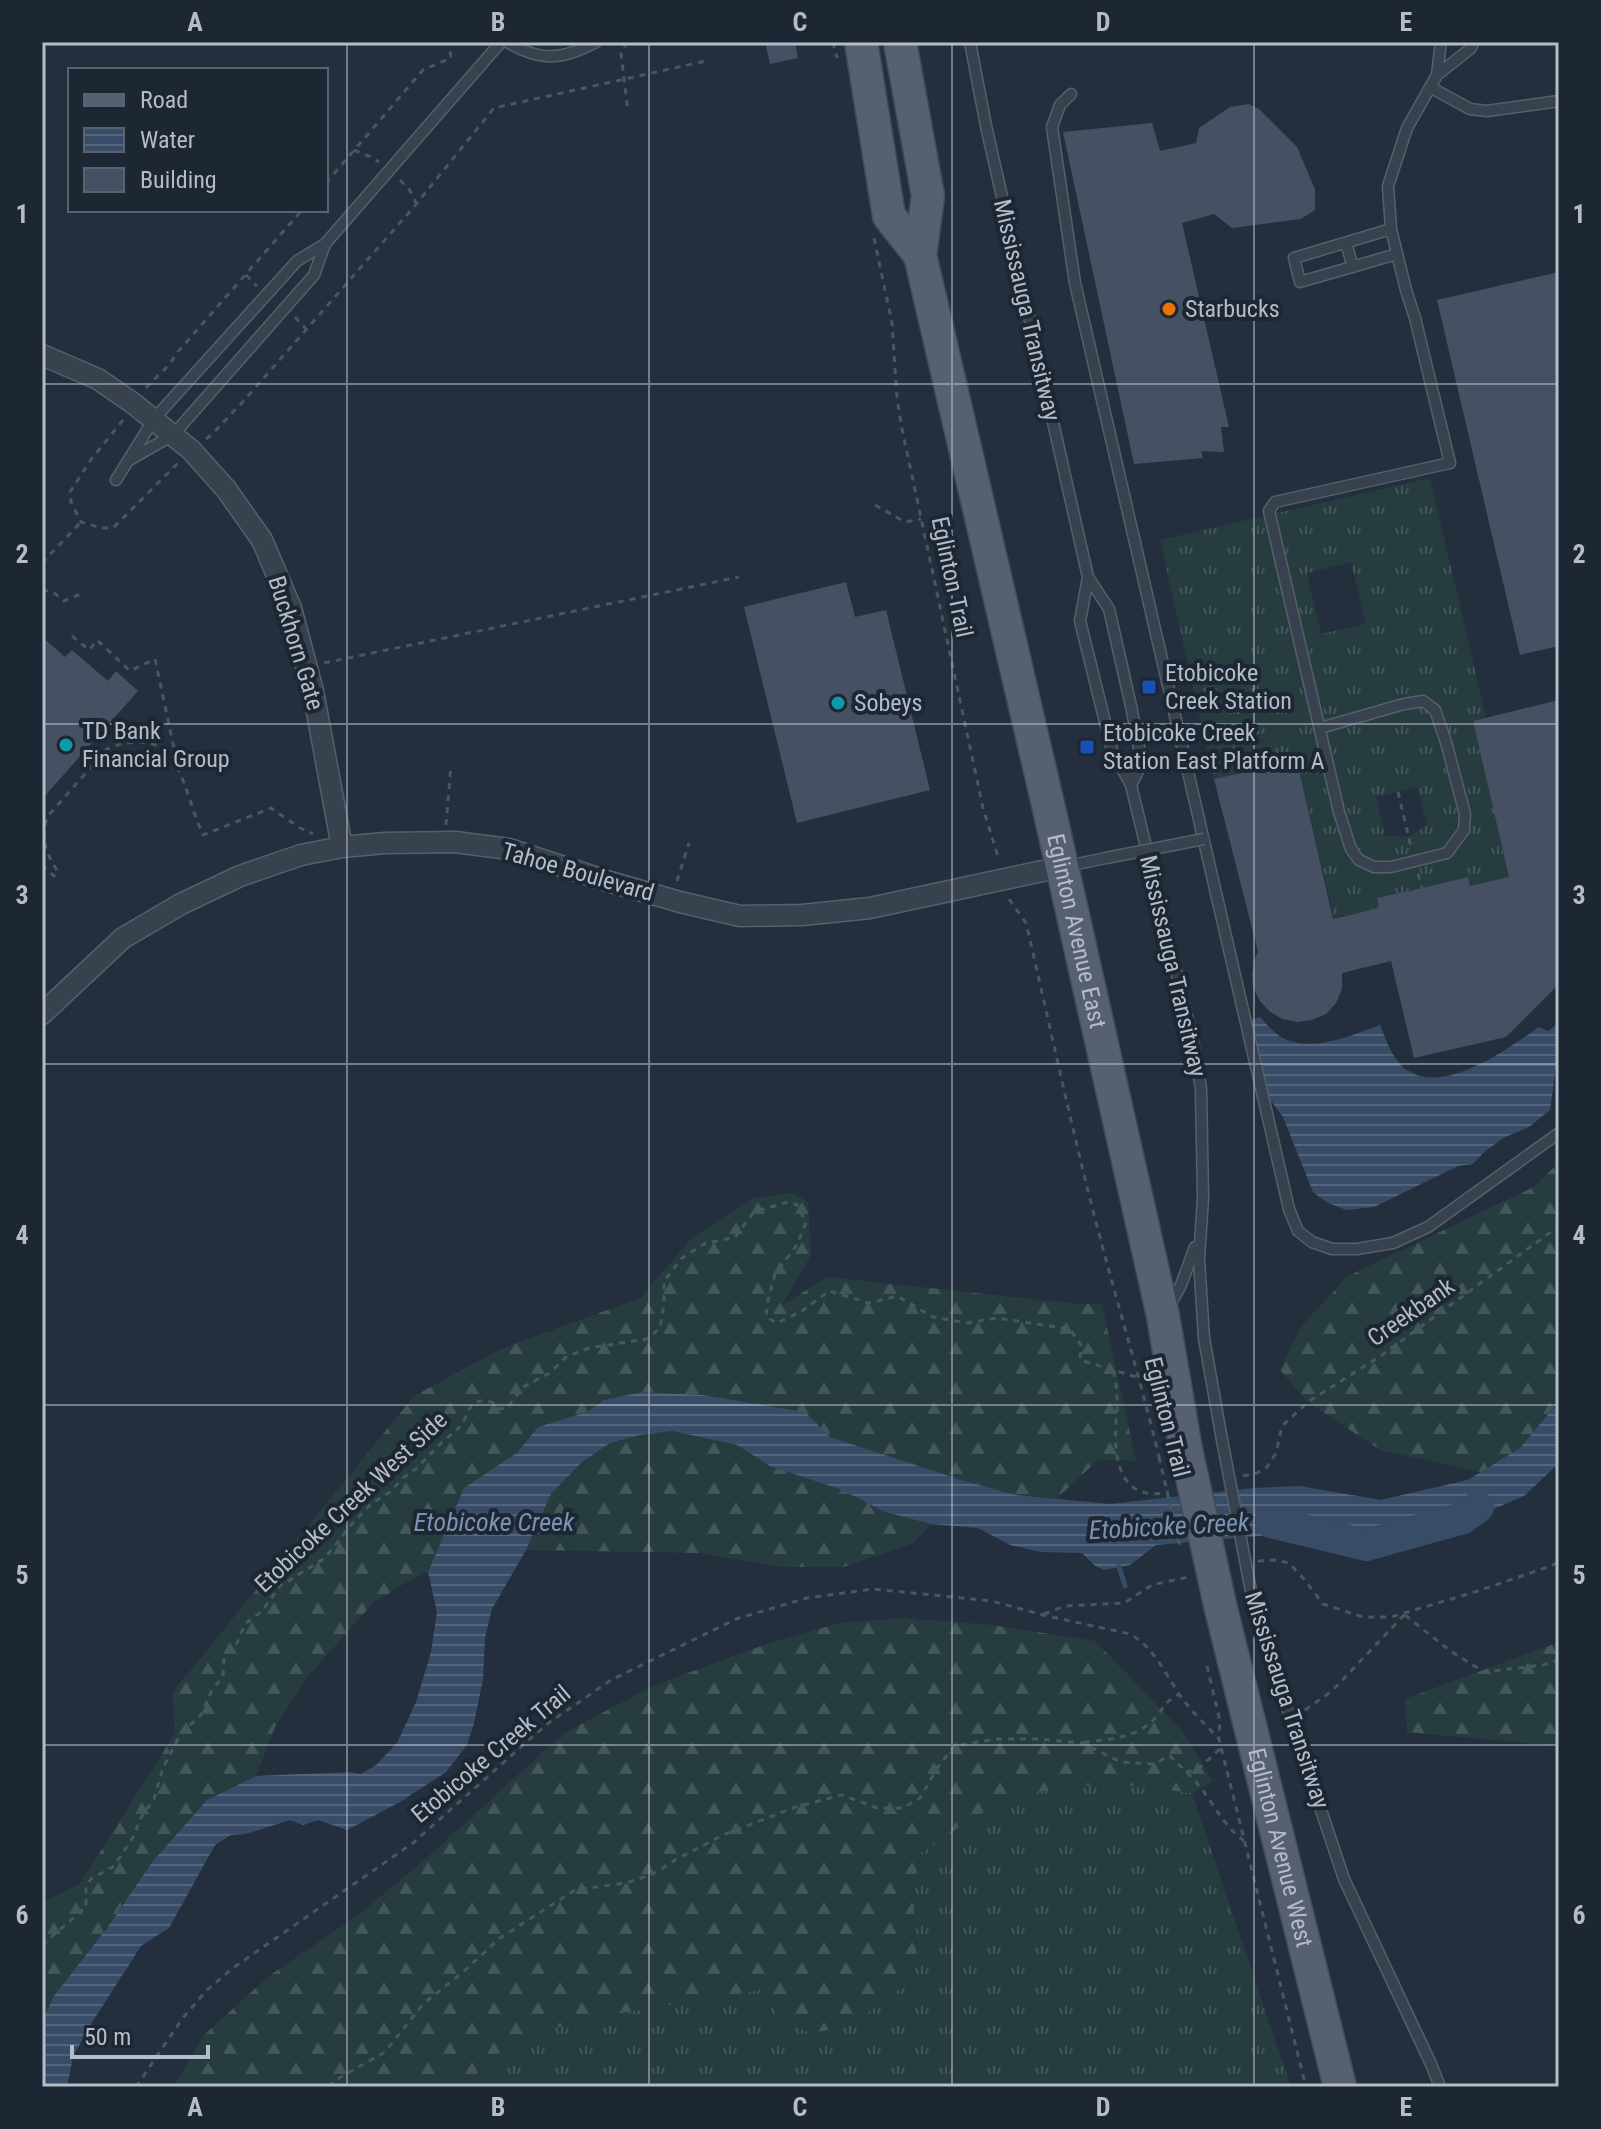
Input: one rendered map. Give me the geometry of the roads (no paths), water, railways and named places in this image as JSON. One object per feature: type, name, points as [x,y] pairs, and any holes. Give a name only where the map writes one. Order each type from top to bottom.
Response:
[{"type":"main road","name":"Eglinton Avenue East","points":[[861,42],[889,216],[920,255]]},
{"type":"main road","name":"Eglinton Avenue East","points":[[900,42],[928,196],[920,255],[1163,1316],[1172,1454],[1221,1609]]},
{"type":"main road","name":"Eglinton Avenue West","points":[[1221,1609],[1340,2087]]},
{"type":"street","name":"Buckhorn Gate","points":[[42,355],[98,379],[191,450],[226,489],[262,540],[291,608],[307,666],[342,847]]},
{"type":"street","name":"Tahoe Boulevard","points":[[42,1014],[123,938],[181,904],[240,876],[301,855],[342,847],[445,842],[509,849],[607,881],[740,916],[802,915],[870,908],[1061,867]]},
{"type":"lane","points":[[116,480],[154,419],[297,261],[325,244],[501,42]]},
{"type":"lane","points":[[507,42],[525,52],[549,57],[574,53],[596,42]]},
{"type":"lane","name":"Mississauga Transitway","points":[[970,42],[986,126],[1088,577],[1109,609],[1131,706],[1142,763],[1131,785]]},
{"type":"lane","points":[[1437,75],[1441,42]]},
{"type":"lane","points":[[1320,728],[1413,702],[1423,701],[1435,710],[1465,814],[1464,830],[1447,853],[1391,867],[1374,867],[1359,860],[1351,849],[1339,812],[1269,511],[1275,502],[1450,463],[1391,229],[1388,186],[1407,128],[1437,75],[1470,49],[1474,42]]},
{"type":"lane","points":[[1430,87],[1476,110],[1559,101]]},
{"type":"lane","points":[[1071,94],[1060,105],[1052,127],[1075,283],[1289,1209],[1298,1231],[1312,1242],[1332,1249],[1357,1249],[1393,1243],[1428,1227],[1559,1133]]},
{"type":"lane","points":[[1391,229],[1294,258],[1300,282],[1397,254]]},
{"type":"lane","points":[[1346,243],[1353,267]]},
{"type":"lane","points":[[130,459],[173,435],[314,275],[325,244]]},
{"type":"lane","name":"Mississauga Transitway","points":[[1088,577],[1080,621],[1112,750],[1131,785],[1193,1041],[1201,1089],[1203,1198],[1199,1259],[1204,1338],[1255,1612],[1344,1879],[1440,2087]]},
{"type":"lane","points":[[1061,867],[1204,839]]},
{"type":"lane","name":"Mississauga Transitway","points":[[1163,1316],[1194,1255],[1203,1198]]},
{"type":"water","points":[[1260,1017],[1283,1038],[1306,1044],[1332,1041],[1380,1025],[1399,1064],[1419,1076],[1437,1077],[1474,1067],[1539,1027],[1548,1031],[1559,1023],[1559,1060],[1550,1110],[1529,1127],[1503,1138],[1473,1164],[1458,1166],[1374,1207],[1346,1210],[1326,1202],[1313,1192],[1283,1117],[1272,1102],[1260,1100],[1240,1024]]},
{"type":"water","name":"Etobicoke Creek","points":[[642,1392],[703,1395],[792,1410],[807,1414],[830,1437],[961,1480],[1016,1495],[1110,1504],[1300,1486],[1381,1500],[1467,1480],[1520,1448],[1559,1401],[1559,1463],[1524,1496],[1466,1521],[1368,1534],[1306,1532],[1156,1545],[1130,1565],[1104,1570],[1082,1553],[1041,1552],[1010,1545],[978,1528],[931,1524],[885,1512],[842,1490],[770,1466],[737,1445],[672,1431],[610,1443],[581,1463],[551,1494],[526,1550],[492,1609],[474,1723],[467,1745],[446,1772],[400,1802],[347,1830],[318,1820],[303,1825],[290,1820],[246,1834],[231,1835],[215,1845],[169,1928],[141,1946],[89,2027],[73,2057],[67,2087],[42,2087],[42,2021],[54,1996],[107,1928],[153,1861],[207,1800],[256,1776],[361,1774],[376,1765],[397,1743],[416,1702],[431,1652],[437,1612],[428,1572],[464,1488],[518,1452],[538,1427],[587,1412],[604,1400]]},
{"type":"waterway","name":"Etobicoke Creek","points":[[1271,1522],[1366,1545],[1463,1518],[1478,1507]]},
{"type":"waterway","points":[[1117,1560],[1125,1586]]},
{"type":"place","name":"Starbucks","points":[[1169,309]]},
{"type":"place","name":"Etobicoke Creek Station","points":[[1149,687]]},
{"type":"place","name":"Sobeys","points":[[838,703]]},
{"type":"place","name":"TD Bank Financial Group","points":[[66,745]]},
{"type":"place","name":"Etobicoke Creek Station East Platform A","points":[[1087,747]]}]
